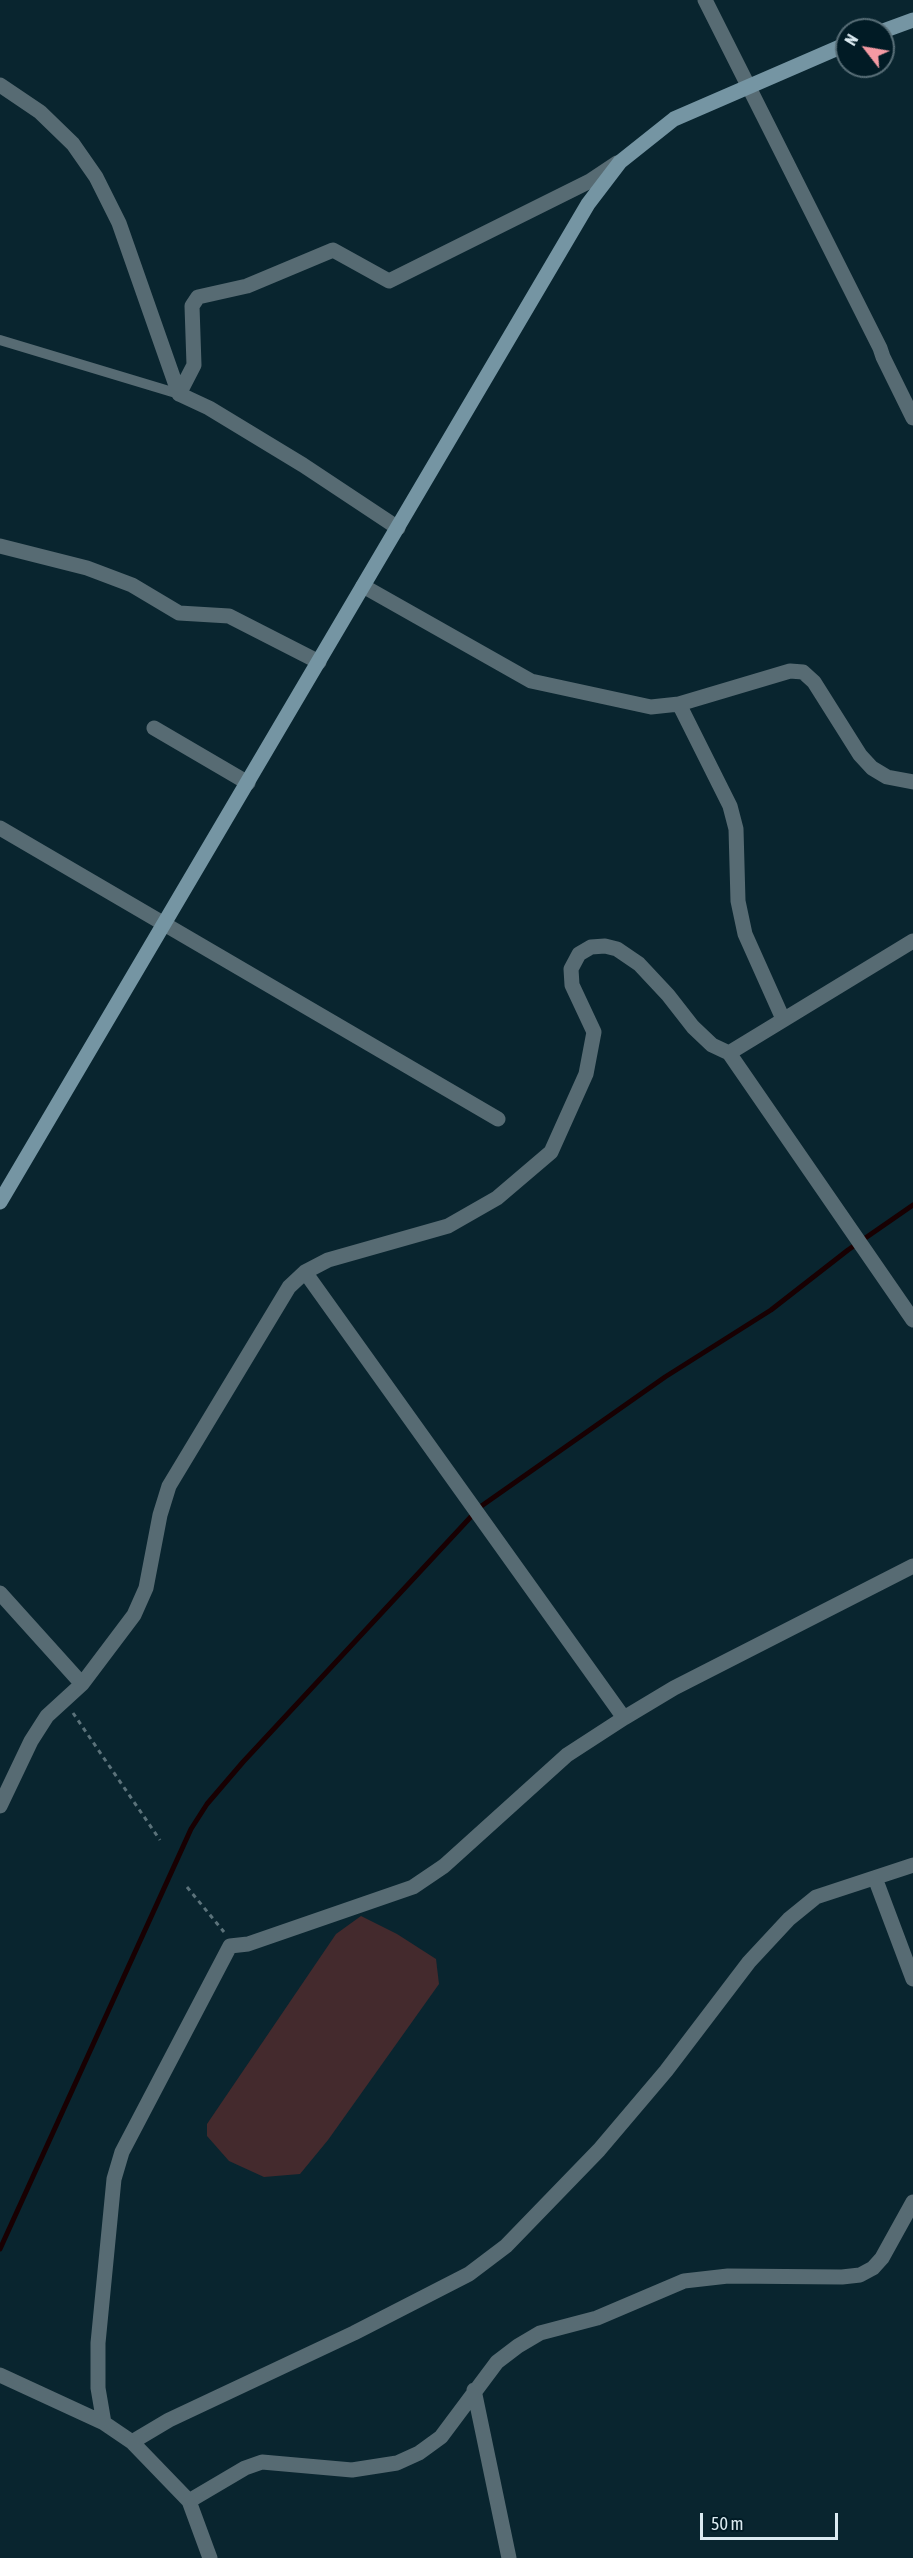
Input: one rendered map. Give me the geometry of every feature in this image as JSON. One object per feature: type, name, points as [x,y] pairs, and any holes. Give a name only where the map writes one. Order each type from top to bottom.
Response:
[{"type":"street","points":[[705,0],[913,418]]},
{"type":"street","points":[[895,27],[913,20]]},
{"type":"street","points":[[179,394],[194,365],[192,306],[198,297],[248,286],[333,250],[389,281],[590,181],[620,162],[674,119],[835,49]]},
{"type":"street","points":[[0,85],[40,112],[73,144],[96,177],[119,223],[179,394],[209,408],[303,465],[398,528]]},
{"type":"street","points":[[0,1202],[588,204],[620,162]]},
{"type":"street","points":[[0,546],[87,568],[109,576],[132,585],[179,614],[229,616],[319,662]]},
{"type":"street","points":[[363,586],[531,681],[651,707],[679,704],[790,671],[803,672],[814,682],[860,755],[872,768],[887,777],[913,782]]},
{"type":"street","points":[[679,704],[730,806],[736,829],[738,901],[745,934],[783,1019]]},
{"type":"street","points":[[154,728],[248,783]]},
{"type":"street","points":[[0,828],[498,1119]]},
{"type":"street","points":[[729,1053],[913,941]]},
{"type":"street","points":[[0,1806],[31,1741],[47,1716],[82,1684],[134,1615],[146,1588],[160,1515],[169,1486],[290,1287],[304,1272],[328,1260],[448,1226],[497,1198],[551,1152],[586,1074],[594,1032],[572,986],[571,969],[579,954],[591,948],[605,946],[617,949],[639,964],[668,995],[693,1027],[712,1045],[729,1053],[913,1320]]},
{"type":"street","points":[[304,1272],[624,1718]]},
{"type":"street","points":[[104,2423],[98,2388],[98,2343],[114,2179],[122,2152],[230,1946],[248,1944],[412,1887],[444,1866],[567,1755],[624,1718],[674,1688],[913,1566]]},
{"type":"street","points":[[0,1593],[82,1684]]},
{"type":"street","points":[[132,2442],[169,2420],[335,2342],[469,2274],[506,2246],[599,2150],[666,2071],[749,1962],[789,1919],[816,1897],[913,1865]]},
{"type":"street","points":[[875,1878],[913,1978]]},
{"type":"street","points":[[189,2501],[245,2468],[262,2462],[352,2470],[398,2463],[419,2453],[441,2437],[497,2362],[518,2346],[540,2333],[597,2318],[684,2281],[728,2276],[842,2277],[860,2275],[873,2268],[882,2258],[913,2202]]},
{"type":"street","points":[[0,2375],[104,2423],[132,2442],[189,2501],[210,2558]]},
{"type":"street","points":[[474,2390],[509,2558]]},
{"type":"lane","points":[[0,340],[179,394]]},
{"type":"path","points":[[64,1701],[160,1840]]},
{"type":"path","points":[[187,1887],[227,1935],[230,1946]]},
{"type":"shaded area","points":[[361,1916],[397,1934],[436,1959],[439,1984],[328,2140],[300,2174],[264,2177],[229,2161],[207,2136],[207,2124],[336,1934]]},
{"type":"waterway","points":[[0,2249],[191,1829],[207,1804],[243,1762],[480,1507],[665,1377],[771,1310],[848,1250],[913,1205]]}]
